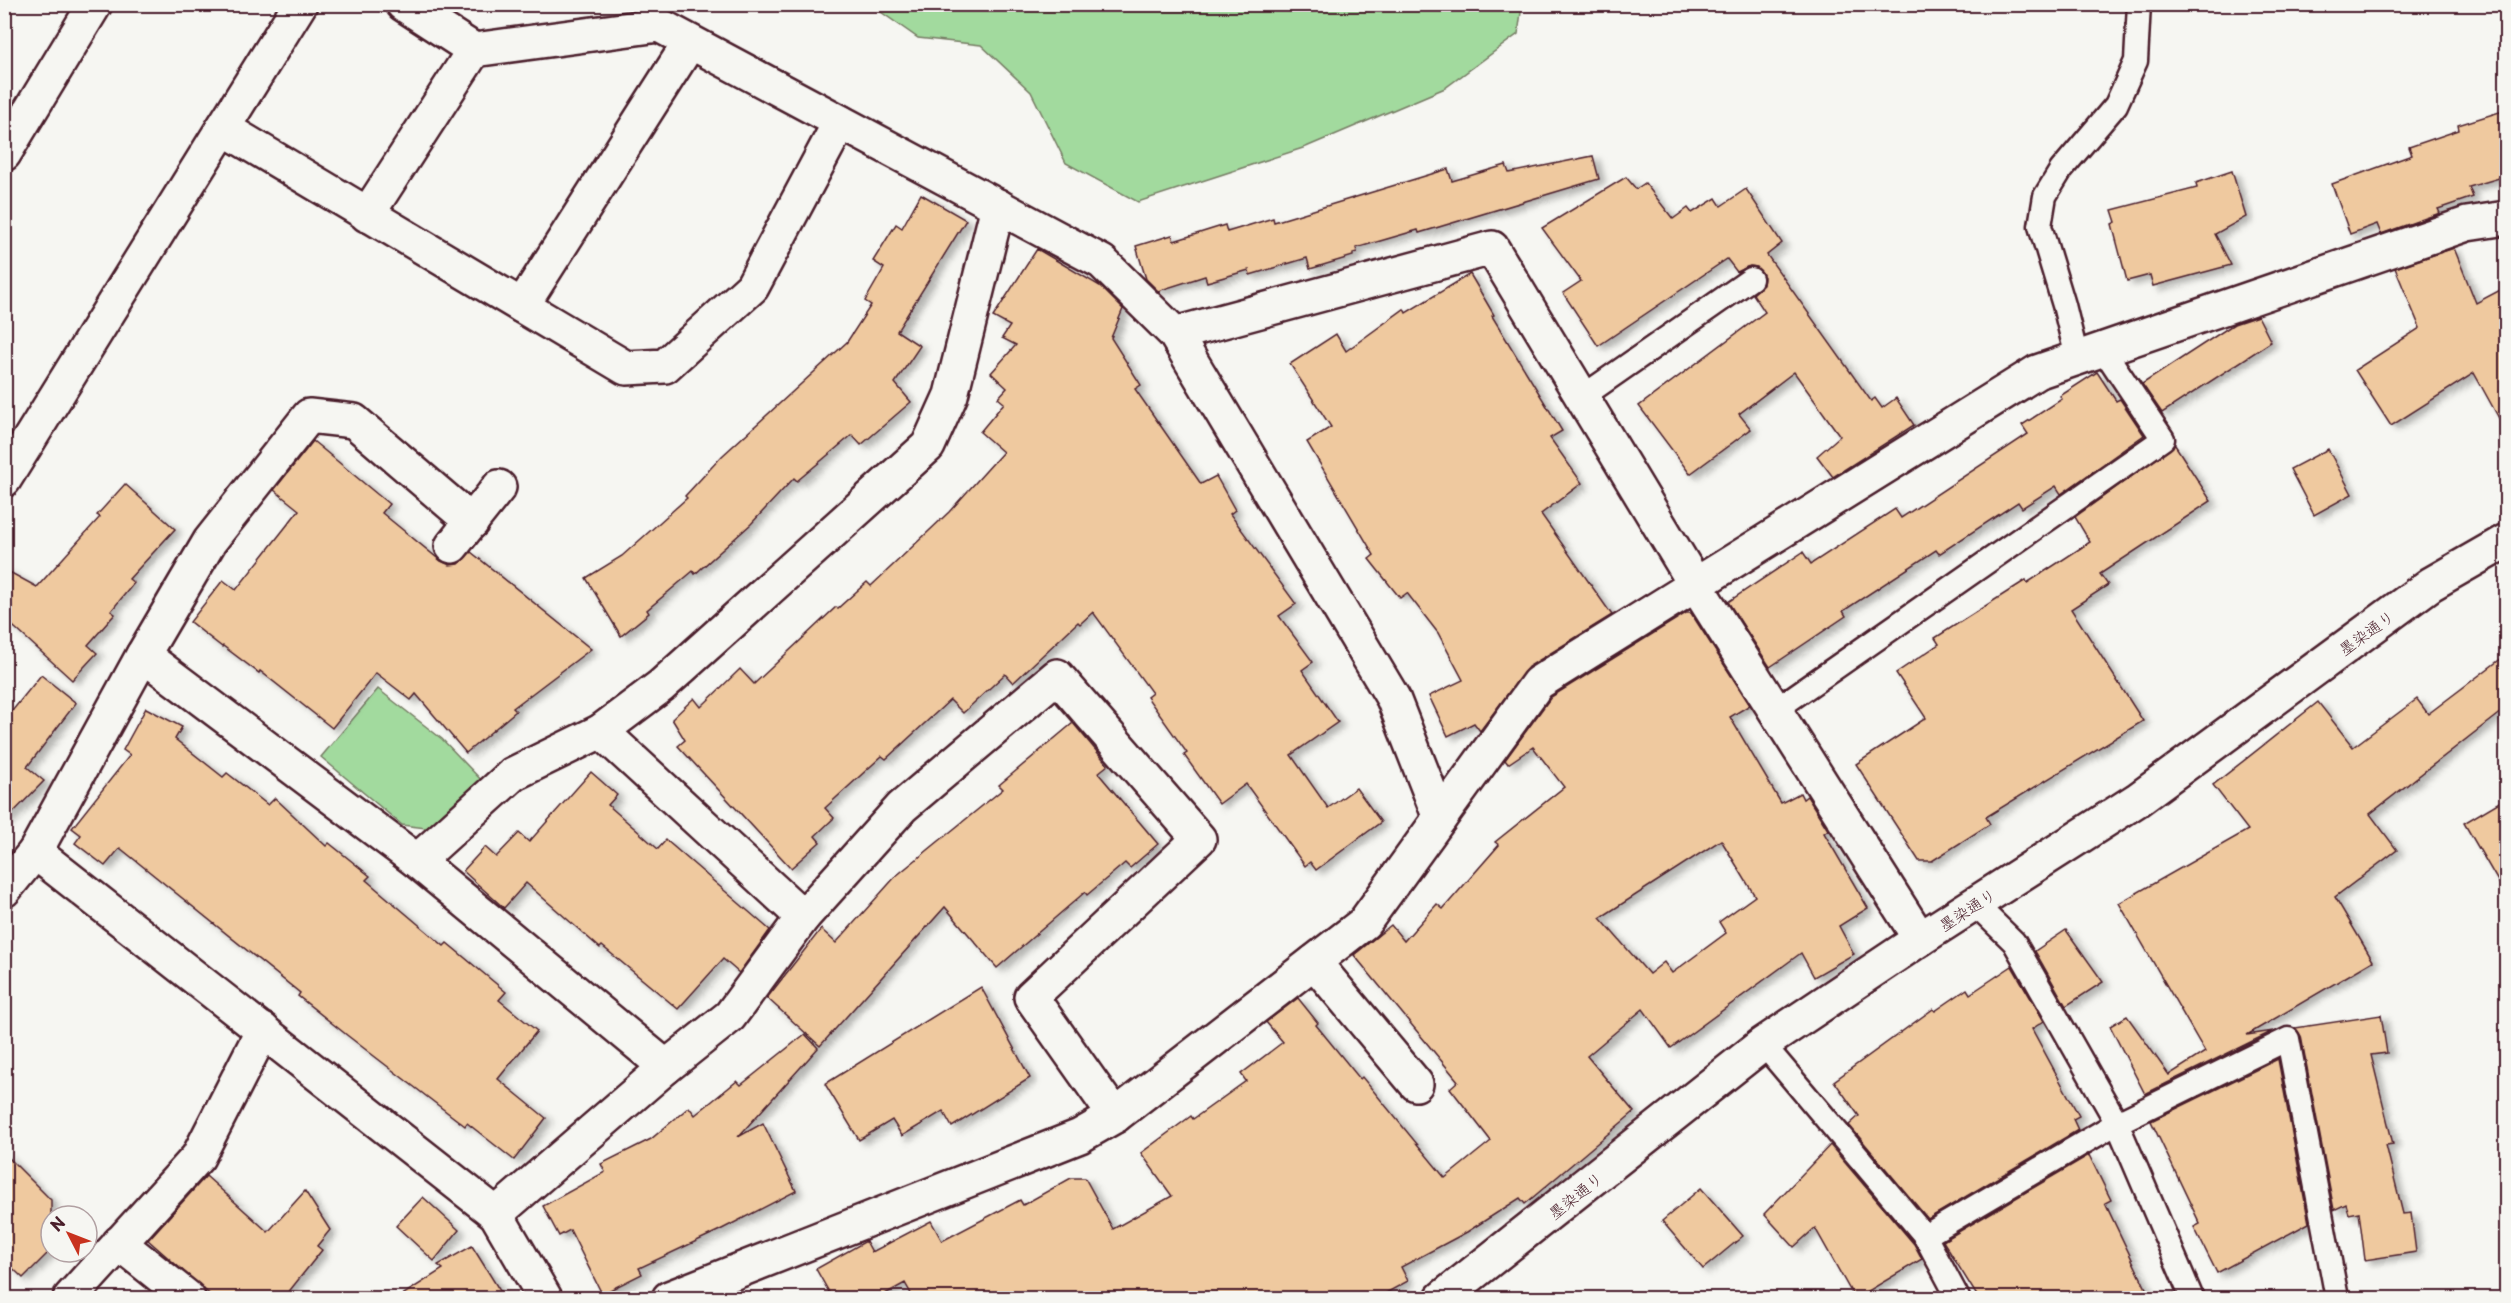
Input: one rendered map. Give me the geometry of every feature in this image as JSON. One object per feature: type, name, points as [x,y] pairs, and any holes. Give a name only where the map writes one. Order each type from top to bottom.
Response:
[{"type":"street","points":[[4,154],[95,4]]},
{"type":"street","points":[[4,480],[300,4]]},
{"type":"street","points":[[403,4],[474,50],[659,25],[1102,262],[1175,333],[1393,698],[1440,818]]},
{"type":"street","points":[[522,306],[690,42]]},
{"type":"street","points":[[368,215],[474,50]]},
{"type":"street","points":[[223,128],[626,368],[665,366],[752,287],[840,122]]},
{"type":"street","points":[[417,861],[513,774],[601,731],[661,686],[928,446],[951,395],[998,206]]},
{"type":"street","points":[[669,1299],[1080,1136],[1114,1116],[1364,923],[1538,683],[2037,372],[2467,224],[2506,218]]},
{"type":"street","points":[[1175,333],[1492,248],[1695,584],[1920,939]]},
{"type":"street","points":[[4,890],[35,852],[143,655],[210,541],[309,416],[354,421],[462,534],[500,487]]},
{"type":"street","name":"墨染通り","points":[[1458,1295],[1763,1044],[1920,939],[2137,800],[2431,584],[2506,541]]},
{"type":"street","points":[[143,655],[417,861],[666,1067]]},
{"type":"street","points":[[496,1214],[666,1067],[730,1016],[803,916],[902,807],[1057,676],[1199,839],[1030,997],[1114,1116]]},
{"type":"street","points":[[601,731],[803,916]]},
{"type":"street","points":[[35,852],[496,1214],[545,1299]]},
{"type":"street","points":[[1314,962],[1416,1084]]},
{"type":"street","points":[[70,1299],[198,1156],[262,1030]]},
{"type":"street","points":[[119,1243],[188,1299]]},
{"type":"lane","points":[[1775,710],[2163,439],[2090,353],[2064,305],[2040,226],[2045,196],[2061,170],[2116,105],[2136,61],[2139,4]]},
{"type":"lane","points":[[1582,397],[1751,279]]},
{"type":"lane","points":[[1975,904],[2014,942],[2117,1123],[2192,1299]]},
{"type":"lane","points":[[1925,1236],[2117,1123],[2288,1039],[2337,1299]]},
{"type":"lane","points":[[1763,1044],[1925,1236],[1958,1299]]},
{"type":"green space","points":[[871,5],[1522,5],[1518,34],[1445,88],[1306,147],[1138,202],[1066,163],[1031,92],[981,45],[918,38]]},
{"type":"green space","points":[[378,689],[442,739],[485,784],[434,829],[402,825],[321,757]]},
{"type":"building","points":[[2506,110],[2506,176],[2469,187],[2473,197],[2438,209],[2440,213],[2381,234],[2377,224],[2350,234],[2332,184],[2412,155],[2409,147],[2459,130],[2458,125]]},
{"type":"building","points":[[1593,156],[1599,179],[1419,233],[1418,230],[1356,248],[1357,252],[1353,253],[1353,256],[1310,269],[1307,258],[1250,275],[1249,270],[1207,282],[1205,276],[1158,291],[1146,279],[1136,246],[1172,235],[1174,241],[1225,225],[1227,232],[1273,218],[1274,222],[1448,169],[1452,181],[1506,165],[1509,173]]},
{"type":"building","points":[[2232,171],[2246,217],[2215,234],[2231,265],[2153,286],[2150,275],[2127,281],[2112,224],[2116,222],[2112,210],[2197,188],[2196,183]]},
{"type":"building","points":[[1626,177],[1636,189],[1645,183],[1673,219],[1688,208],[1692,213],[1716,198],[1721,206],[1746,189],[1782,243],[1767,255],[1871,401],[1875,398],[1882,408],[1896,398],[1914,425],[1833,477],[1817,456],[1840,436],[1794,372],[1739,414],[1751,429],[1690,474],[1639,406],[1765,312],[1753,294],[1763,285],[1764,277],[1757,267],[1750,266],[1737,272],[1727,259],[1598,346],[1563,293],[1581,281],[1542,228]]},
{"type":"building","points":[[921,194],[966,220],[897,331],[920,346],[895,383],[911,402],[861,445],[852,435],[797,481],[794,478],[751,524],[695,574],[693,571],[647,610],[649,613],[621,636],[586,578],[622,556],[687,498],[685,496],[722,456],[847,342],[871,305],[865,301],[884,268],[873,261],[896,224],[902,228]]},
{"type":"building","points":[[2454,248],[2476,303],[2506,287],[2506,431],[2474,373],[2391,426],[2355,370],[2420,328],[2395,268]]},
{"type":"building","points":[[1037,249],[1100,286],[1123,309],[1111,338],[1141,385],[1135,389],[1201,484],[1216,476],[1235,510],[1230,514],[1296,604],[1279,616],[1313,662],[1302,670],[1338,722],[1291,755],[1328,808],[1356,788],[1381,822],[1316,870],[1310,862],[1305,866],[1246,784],[1219,804],[1184,755],[1187,753],[1147,697],[1152,693],[1093,612],[1080,624],[1078,622],[1013,683],[1005,674],[963,713],[950,700],[886,759],[882,756],[825,808],[834,818],[815,836],[820,842],[791,868],[678,746],[685,740],[672,719],[694,698],[701,707],[740,669],[754,684],[836,607],[838,608],[867,582],[871,586],[949,512],[1003,452],[980,432],[1004,403],[998,398],[1007,388],[991,373],[1016,345],[1002,338],[1010,326],[993,317]]},
{"type":"building","points":[[1470,274],[1494,315],[1492,316],[1562,431],[1550,438],[1582,483],[1541,514],[1612,615],[1528,667],[1480,731],[1474,723],[1448,736],[1429,696],[1463,680],[1438,633],[1407,593],[1400,598],[1369,559],[1374,555],[1307,442],[1331,427],[1290,364],[1336,334],[1346,351],[1404,309],[1406,313]]},
{"type":"building","points":[[2258,316],[2271,342],[2162,413],[2142,384],[2234,324]]},
{"type":"building","points":[[2097,372],[2116,401],[2120,399],[2144,435],[2061,494],[2056,486],[2022,508],[2018,502],[1939,554],[1936,550],[1843,611],[1846,616],[1770,667],[1728,602],[1803,552],[1811,564],[1895,509],[1901,518],[2028,434],[2022,425],[2062,399],[2060,396]]},
{"type":"building","points":[[313,441],[389,504],[382,513],[441,561],[450,565],[458,564],[471,552],[591,649],[513,708],[516,711],[466,753],[416,694],[411,700],[376,673],[332,728],[260,671],[259,673],[190,622],[223,580],[236,590],[299,510],[274,490]]},
{"type":"building","points":[[2175,445],[2211,501],[2100,574],[2108,585],[2071,609],[2143,721],[1986,817],[1990,824],[1932,861],[1919,861],[1856,764],[1926,718],[1896,673],[1939,644],[1935,638],[2090,542],[2075,517]]},
{"type":"building","points":[[2328,449],[2352,494],[2314,515],[2290,469]]},
{"type":"building","points":[[125,484],[175,529],[129,579],[134,583],[111,611],[115,614],[88,645],[97,653],[72,680],[4,618],[4,569],[37,587],[100,517],[97,515]]},
{"type":"building","points":[[1686,613],[1691,613],[1750,705],[1730,717],[1781,803],[1800,793],[1803,799],[1807,796],[1828,830],[1824,833],[1868,908],[1839,926],[1854,954],[1814,977],[1801,953],[1671,1048],[1643,1009],[1587,1056],[1634,1112],[1525,1204],[1520,1198],[1467,1232],[1401,1267],[1408,1281],[1375,1299],[914,1299],[905,1283],[876,1299],[833,1299],[816,1269],[866,1241],[872,1252],[931,1221],[942,1241],[1020,1200],[1023,1205],[1071,1178],[1085,1178],[1113,1229],[1172,1196],[1141,1153],[1191,1116],[1193,1119],[1246,1081],[1241,1074],[1283,1042],[1266,1022],[1298,998],[1318,1023],[1316,1025],[1360,1079],[1362,1077],[1445,1178],[1491,1141],[1450,1088],[1458,1081],[1354,955],[1391,925],[1404,941],[1437,904],[1443,909],[1499,845],[1495,842],[1564,787],[1533,747],[1508,764],[1505,760],[1551,697]],"holes":[[[1721,840],[1755,896],[1719,922],[1726,933],[1672,973],[1664,962],[1649,974],[1600,918]]]},
{"type":"building","points":[[2506,655],[2506,708],[2370,814],[2397,850],[2335,897],[2373,961],[2247,1035],[2273,1031],[2145,1094],[2110,1026],[2127,1016],[2169,1075],[2205,1052],[2119,903],[2248,830],[2213,785],[2318,702],[2353,747],[2417,699],[2428,714]]},
{"type":"building","points":[[41,675],[76,703],[27,767],[44,781],[4,822],[4,721]]},
{"type":"building","points":[[146,708],[182,727],[175,739],[223,777],[227,773],[268,805],[275,798],[326,846],[329,843],[370,876],[366,880],[444,946],[447,943],[506,992],[499,1000],[537,1031],[498,1079],[546,1118],[514,1160],[467,1123],[465,1126],[348,1036],[298,996],[300,993],[120,848],[105,866],[75,843],[81,835],[72,828],[130,755],[123,750]]},
{"type":"building","points":[[1073,723],[1108,765],[1098,773],[1158,844],[1130,868],[1125,863],[1087,895],[1085,892],[997,968],[945,907],[820,1046],[767,998],[821,929],[836,943],[896,876],[1003,789],[999,785]]},
{"type":"building","points":[[591,772],[617,795],[608,805],[658,849],[666,840],[770,930],[739,973],[723,959],[678,1009],[602,946],[600,948],[526,883],[504,908],[463,871],[485,847],[496,857],[519,833],[529,842]]},
{"type":"building","points":[[2506,798],[2506,895],[2464,823]]},
{"type":"building","points":[[2066,930],[2103,982],[2066,1006],[2035,951]]},
{"type":"building","points":[[2012,966],[2044,1021],[2032,1029],[2079,1116],[2073,1119],[2078,1130],[1928,1219],[1849,1125],[1859,1116],[1834,1081],[1933,1009],[1935,1011],[1967,989],[1970,994]]},
{"type":"building","points":[[981,987],[1030,1078],[952,1127],[943,1111],[902,1136],[892,1120],[859,1140],[825,1084]]},
{"type":"building","points":[[2381,1015],[2387,1053],[2371,1055],[2393,1144],[2386,1145],[2403,1214],[2411,1213],[2416,1252],[2365,1260],[2359,1212],[2349,1214],[2346,1204],[2334,1210],[2301,1036],[2295,1028]]},
{"type":"building","points":[[805,1034],[818,1048],[738,1137],[763,1123],[796,1191],[639,1268],[642,1274],[602,1294],[570,1230],[559,1236],[543,1206],[605,1172],[601,1164],[651,1139],[689,1107],[695,1115],[737,1081],[741,1085]]},
{"type":"building","points":[[2278,1059],[2309,1223],[2217,1273],[2194,1227],[2200,1224],[2151,1121]]},
{"type":"building","points":[[1830,1145],[1914,1244],[1922,1259],[1855,1299],[1815,1228],[1794,1247],[1764,1214]]},
{"type":"building","points":[[4,1153],[51,1200],[51,1204],[39,1204],[39,1262],[23,1278],[4,1260]]},
{"type":"building","points":[[2089,1155],[2111,1200],[2105,1203],[2151,1299],[1979,1299],[1943,1241]]},
{"type":"building","points":[[206,1176],[268,1232],[305,1191],[330,1230],[317,1246],[322,1250],[283,1299],[215,1299],[148,1240]]},
{"type":"building","points":[[1701,1188],[1743,1236],[1703,1269],[1662,1221]]},
{"type":"building","points":[[423,1197],[459,1230],[434,1261],[396,1226]]},
{"type":"building","points":[[472,1246],[505,1299],[396,1299],[443,1269],[438,1265]]}]
